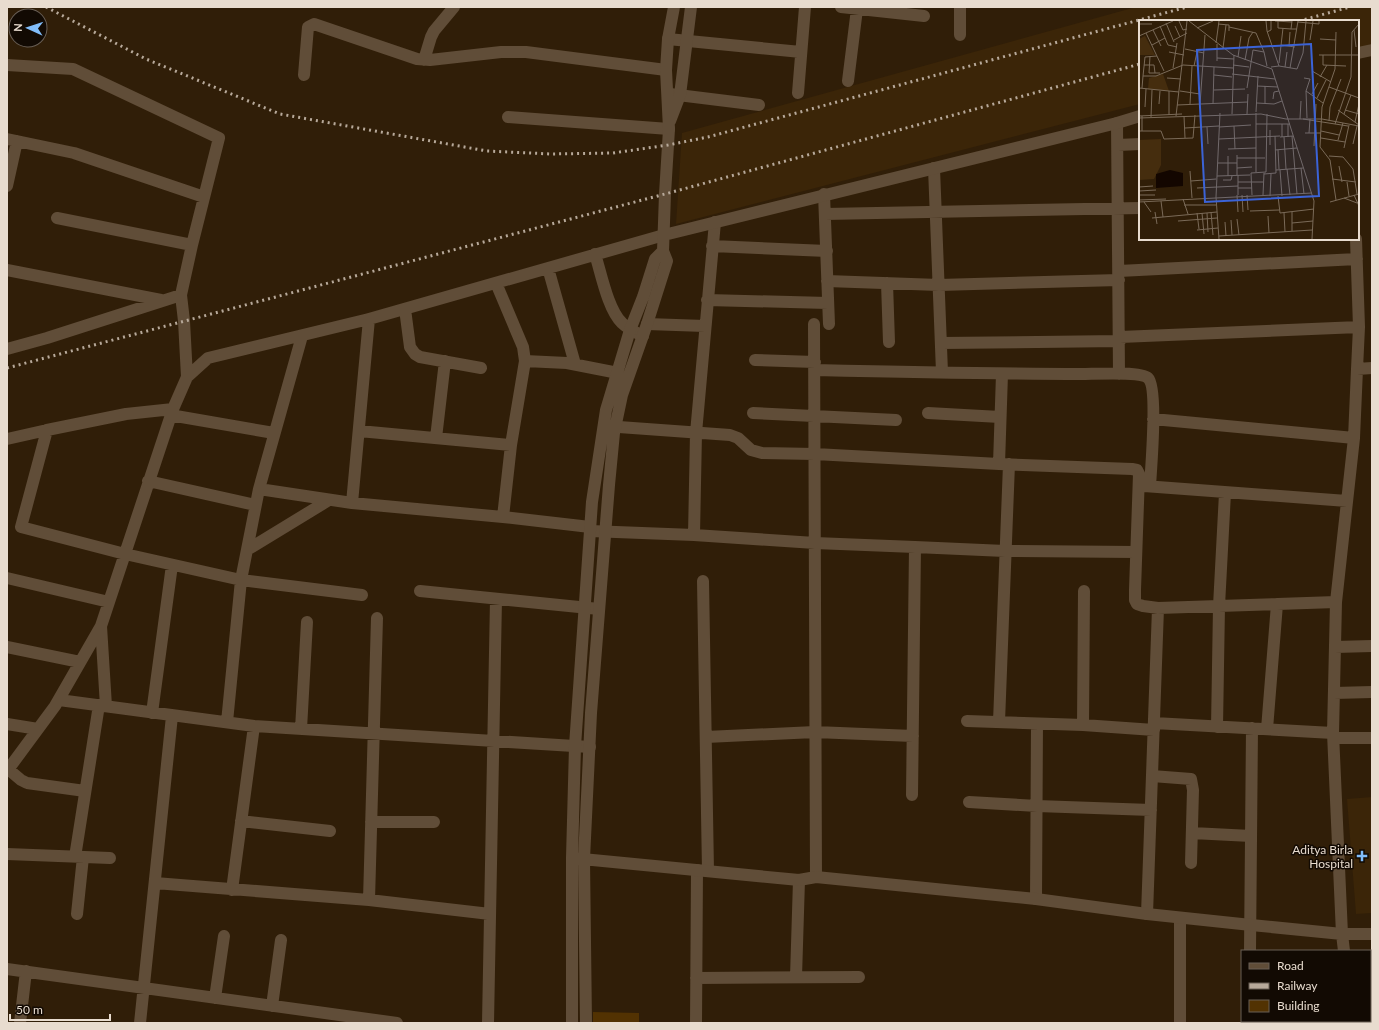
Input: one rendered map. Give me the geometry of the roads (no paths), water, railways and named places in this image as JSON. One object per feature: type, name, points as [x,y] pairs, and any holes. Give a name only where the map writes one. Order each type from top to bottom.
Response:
[{"type":"street","points":[[424,60],[434,31],[453,7]]},
{"type":"street","points":[[572,1023],[572,858],[575,746],[592,502],[609,427],[643,336],[667,261],[663,251],[669,126],[666,94],[666,70],[668,39],[674,7]]},
{"type":"street","points":[[669,126],[680,96],[691,7]]},
{"type":"street","points":[[798,93],[805,7]]},
{"type":"street","points":[[841,7],[924,16]]},
{"type":"street","points":[[960,7],[960,35]]},
{"type":"street","points":[[848,81],[856,9]]},
{"type":"street","points":[[304,75],[308,27],[314,24],[409,57],[424,60],[501,52],[526,52],[666,70]]},
{"type":"street","points":[[668,39],[801,52]]},
{"type":"street","points":[[1359,53],[1372,50]]},
{"type":"street","points":[[7,65],[73,69],[219,138],[181,295],[187,376]]},
{"type":"street","points":[[666,94],[759,105]]},
{"type":"street","points":[[85,791],[27,783],[8,770],[59,700],[101,626],[171,412],[187,376],[208,358],[369,319],[664,234],[1117,123],[1139,116]]},
{"type":"street","points":[[508,117],[669,126]]},
{"type":"street","points":[[1117,123],[1120,374]]},
{"type":"street","points":[[7,186],[12,140],[74,153],[204,197]]},
{"type":"street","points":[[1118,145],[1139,144]]},
{"type":"street","points":[[934,168],[942,372]]},
{"type":"street","points":[[824,194],[829,324]]},
{"type":"street","points":[[825,214],[1118,210],[1139,208]]},
{"type":"street","points":[[57,218],[192,245]]},
{"type":"street","points":[[694,535],[696,433],[715,222]]},
{"type":"street","points":[[1344,950],[1333,736],[1336,602],[1354,438],[1359,327],[1356,240]]},
{"type":"street","points":[[712,246],[826,251]]},
{"type":"street","points":[[586,1023],[584,859],[605,532],[609,427],[606,410],[630,330],[655,259],[663,251]]},
{"type":"street","points":[[595,254],[612,309],[621,322],[630,330],[643,336]]},
{"type":"street","points":[[827,281],[939,285],[1119,276],[1357,259]]},
{"type":"street","points":[[548,268],[575,364]]},
{"type":"street","points":[[7,270],[163,301]]},
{"type":"street","points":[[496,283],[523,347],[525,361],[511,445],[503,517]]},
{"type":"street","points":[[887,283],[889,342]]},
{"type":"street","points":[[7,349],[181,295]]},
{"type":"street","points":[[707,300],[828,303]]},
{"type":"street","points":[[405,309],[410,347],[420,357],[481,368]]},
{"type":"street","points":[[352,503],[369,319]]},
{"type":"street","points":[[647,324],[705,326]]},
{"type":"street","points":[[814,324],[816,877]]},
{"type":"street","points":[[941,342],[1120,339],[1359,327]]},
{"type":"street","points":[[227,722],[241,580],[255,505],[302,336]]},
{"type":"street","points":[[755,360],[815,366],[942,372],[1002,374],[1120,374],[1140,375],[1146,377],[1152,383],[1153,419],[1136,552],[1135,600],[1137,604],[1158,608],[1336,602]]},
{"type":"street","points":[[436,438],[445,361]]},
{"type":"street","points":[[525,361],[547,361],[575,364],[618,373]]},
{"type":"street","points":[[1357,368],[1372,368]]},
{"type":"street","points":[[999,722],[1005,551],[1004,464],[1000,417],[1002,374]]},
{"type":"street","points":[[7,439],[126,414],[171,412],[274,433]]},
{"type":"street","points":[[753,413],[896,420]]},
{"type":"street","points":[[928,413],[1000,417]]},
{"type":"street","points":[[1153,419],[1354,438]]},
{"type":"street","points":[[609,427],[730,435],[738,438],[756,453],[815,454],[1004,464],[1132,468],[1137,470],[1144,486]]},
{"type":"street","points":[[47,430],[21,527],[125,554],[241,580],[362,594]]},
{"type":"street","points":[[359,431],[511,445]]},
{"type":"street","points":[[148,481],[255,505]]},
{"type":"street","points":[[1144,486],[1347,501]]},
{"type":"street","points":[[259,489],[352,503],[503,517],[605,532],[694,535],[915,548],[1005,551],[1136,552]]},
{"type":"street","points":[[1217,727],[1219,606],[1225,492]]},
{"type":"street","points":[[247,550],[329,500]]},
{"type":"street","points":[[912,795],[915,548]]},
{"type":"street","points":[[152,713],[172,565]]},
{"type":"street","points":[[7,578],[109,602]]},
{"type":"street","points":[[696,1023],[696,978],[703,870],[706,738],[703,581]]},
{"type":"street","points":[[1083,725],[1084,590]]},
{"type":"street","points":[[420,591],[599,609]]},
{"type":"street","points":[[488,1023],[496,599]]},
{"type":"street","points":[[1267,729],[1277,604]]},
{"type":"street","points":[[1147,914],[1158,608]]},
{"type":"street","points":[[369,900],[377,618]]},
{"type":"street","points":[[301,729],[307,622]]},
{"type":"street","points":[[77,914],[79,857],[85,791],[103,706],[101,626]]},
{"type":"street","points":[[1335,647],[1372,646]]},
{"type":"street","points":[[7,647],[80,662]]},
{"type":"street","points":[[1334,693],[1372,692]]},
{"type":"street","points":[[59,700],[254,726],[590,747]]},
{"type":"street","points":[[140,1023],[172,716]]},
{"type":"street","points":[[967,721],[1154,727],[1252,728],[1333,736],[1372,738]]},
{"type":"street","points":[[7,724],[38,729]]},
{"type":"street","points":[[1036,900],[1037,724]]},
{"type":"street","points":[[232,890],[254,726]]},
{"type":"street","points":[[1250,950],[1252,728]]},
{"type":"street","points":[[706,738],[816,732],[913,736]]},
{"type":"street","points":[[1152,776],[1191,779],[1193,790],[1191,863]]},
{"type":"street","points":[[969,802],[1151,810]]},
{"type":"street","points":[[241,821],[330,831]]},
{"type":"street","points":[[371,822],[434,822]]},
{"type":"street","points":[[1192,833],[1251,836]]},
{"type":"street","points":[[7,854],[110,858]]},
{"type":"street","points":[[572,858],[799,880],[816,877],[1036,900],[1180,918],[1342,934],[1372,934]]},
{"type":"street","points":[[796,977],[799,880]]},
{"type":"street","points":[[155,883],[369,900],[490,914]]},
{"type":"street","points":[[1180,918],[1180,1023]]},
{"type":"street","points":[[216,998],[224,936]]},
{"type":"street","points":[[272,1006],[281,940]]},
{"type":"street","points":[[7,969],[396,1023]]},
{"type":"street","points":[[20,1023],[26,971]]},
{"type":"street","points":[[696,978],[858,977]]},
{"type":"street","points":[[572,994],[585,995]]},
{"type":"railway","points":[[46,7],[146,59],[280,114],[487,151],[551,154],[613,153],[668,145],[708,137],[1139,20]]},
{"type":"railway","points":[[1139,20],[1187,7]]},
{"type":"railway","points":[[1303,20],[1350,7]]},
{"type":"railway","points":[[7,368],[665,194],[1139,64]]},
{"type":"place","name":"Aditya Birla Hospital","points":[[1362,856]]}]
